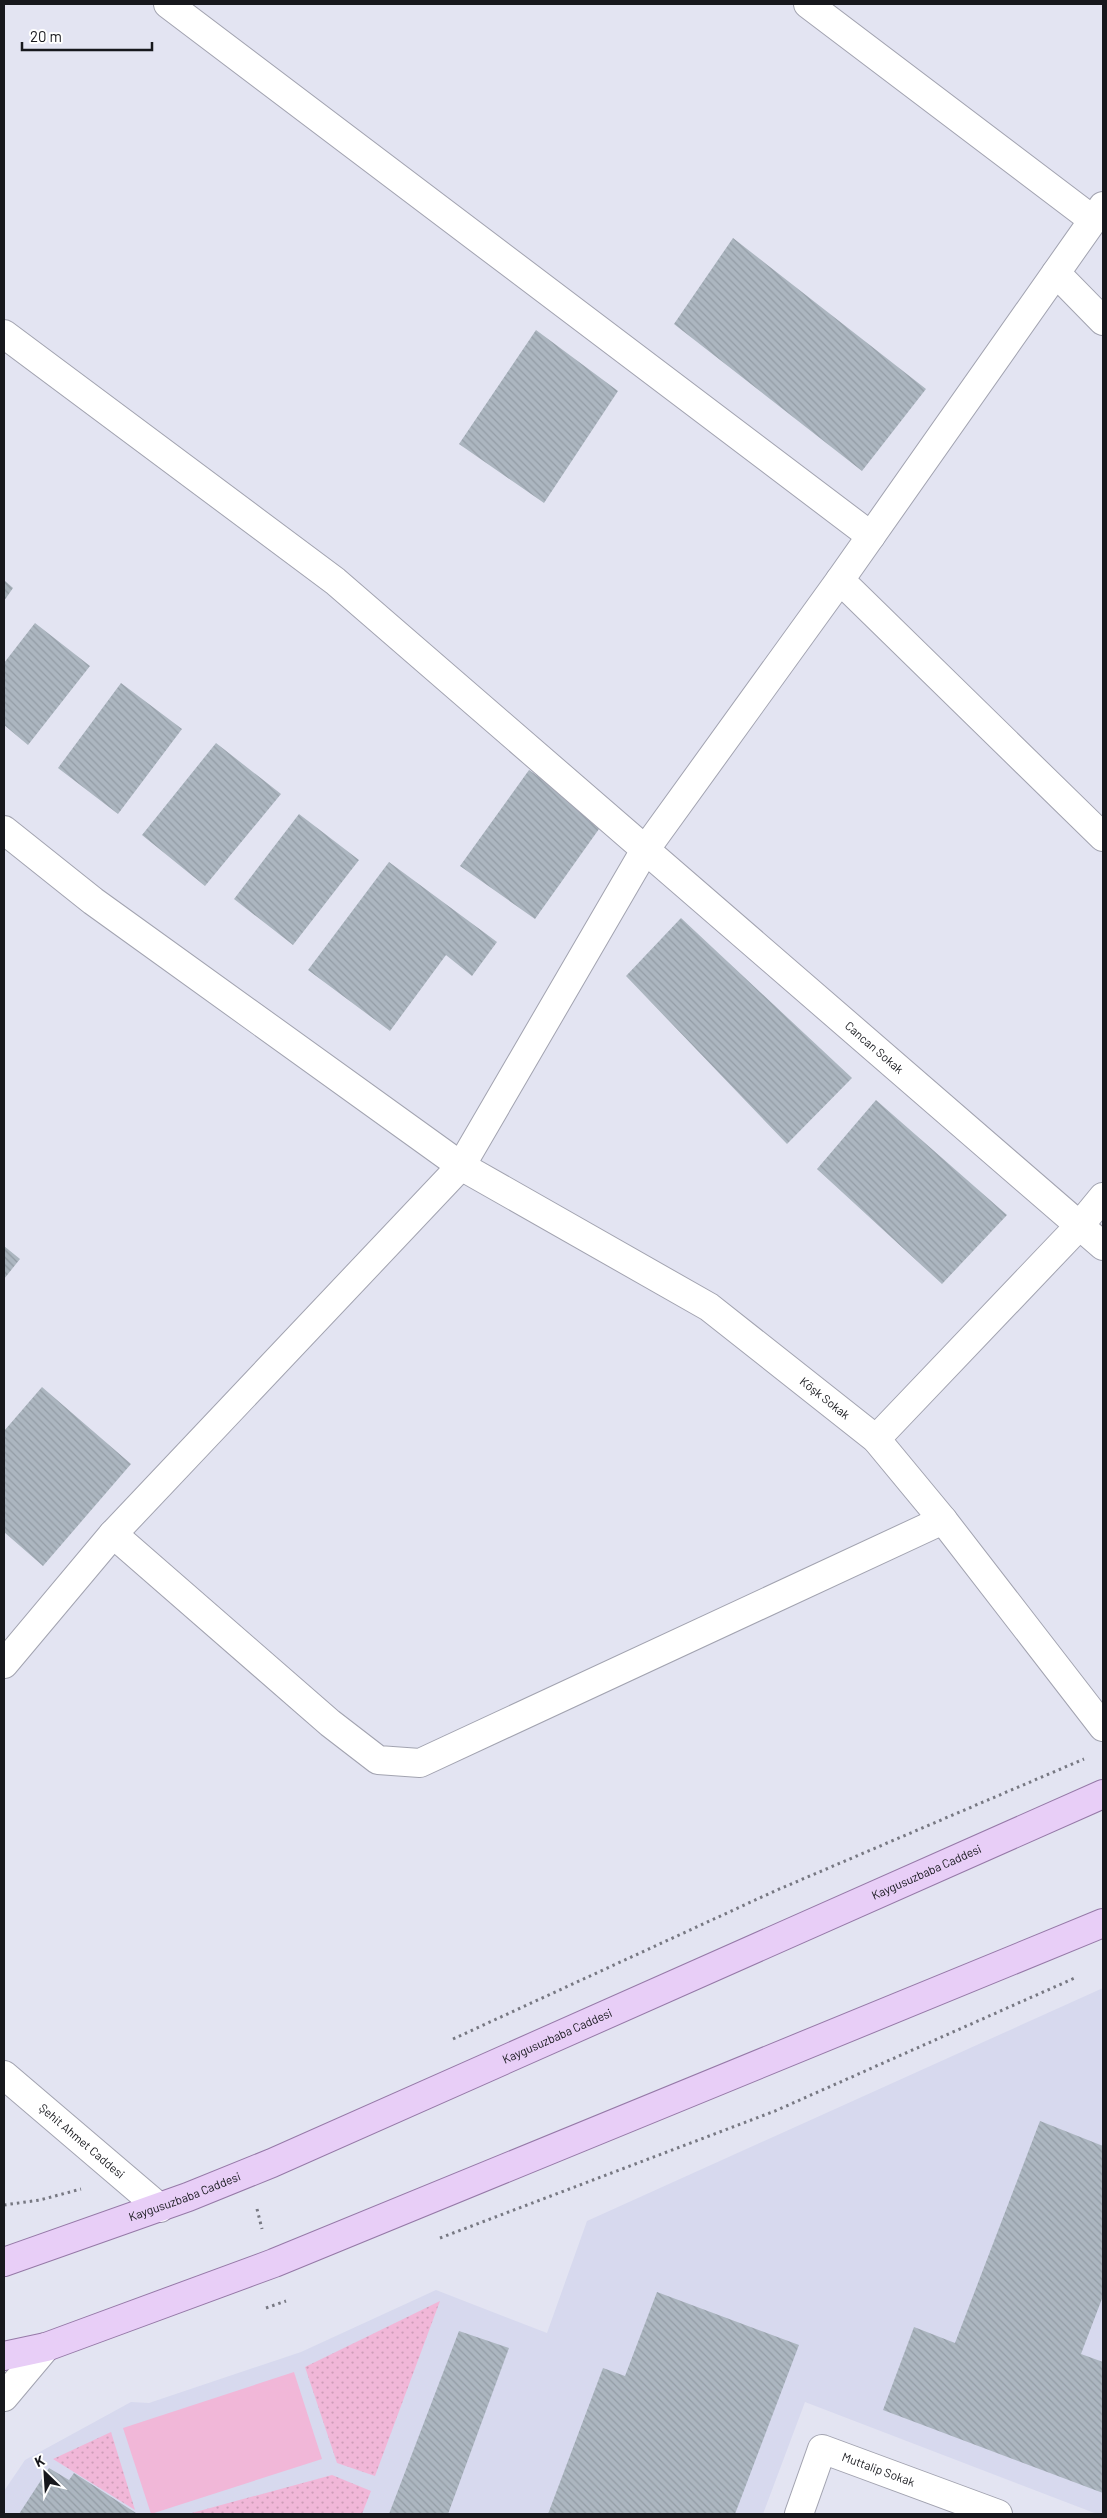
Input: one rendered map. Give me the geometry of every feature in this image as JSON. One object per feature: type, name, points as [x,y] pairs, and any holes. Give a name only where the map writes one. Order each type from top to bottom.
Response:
[{"type":"main road","name":"Kaygusuzbaba Caddesi","points":[[4,2262],[160,2208],[272,2163],[1103,1794]]},
{"type":"main road","points":[[4,2356],[46,2347],[274,2263],[1103,1923]]},
{"type":"street","points":[[168,4],[871,536]]},
{"type":"street","points":[[4,1664],[113,1534],[461,1166],[645,850],[840,580],[1098,213],[808,4]]},
{"type":"street","points":[[1056,273],[1103,321]]},
{"type":"street","name":"Cancan Sokak","points":[[4,334],[335,582],[1103,1246]]},
{"type":"street","points":[[840,580],[1103,837]]},
{"type":"street","name":"Köşk Sokak","points":[[4,830],[101,907],[461,1166],[709,1307],[876,1440],[943,1520],[1103,1727]]},
{"type":"street","points":[[876,1440],[1080,1225],[1103,1197]]},
{"type":"street","points":[[113,1534],[330,1723],[378,1760],[420,1763],[943,1520]]},
{"type":"street","name":"Şehit Ahmet Caddesi","points":[[4,2075],[160,2208]]},
{"type":"street","points":[[4,2397],[46,2347]]},
{"type":"street","name":"Muttalip Sokak","points":[[798,2514],[822,2449],[998,2514]]},
{"type":"path","points":[[450,2041],[776,1890],[1085,1758]]},
{"type":"path","points":[[4,2205],[40,2200],[124,2178]]},
{"type":"path","points":[[256,2207],[263,2232]]},
{"type":"shaded area","points":[[1103,1988],[1103,2514],[1097,2514],[805,2402],[763,2514],[4,2514],[4,2491],[25,2460],[131,2402],[149,2403],[301,2352],[436,2290],[547,2333],[587,2221]]},
{"type":"shaded area","points":[[440,2301],[375,2476],[337,2463],[305,2367]]},
{"type":"shaded area","points":[[294,2372],[322,2459],[151,2514],[123,2428]]},
{"type":"shaded area","points":[[111,2432],[135,2510],[53,2459]]},
{"type":"shaded area","points":[[332,2475],[371,2491],[362,2514],[188,2514]]},
{"type":"building","points":[[733,238],[926,389],[862,471],[674,324]]},
{"type":"building","points":[[536,330],[618,391],[544,503],[459,444]]},
{"type":"building","points":[[4,580],[13,588],[4,601]]},
{"type":"building","points":[[35,623],[90,666],[28,745],[4,725],[4,663]]},
{"type":"building","points":[[121,683],[182,729],[118,814],[58,768]]},
{"type":"building","points":[[216,743],[281,794],[205,886],[142,835]]},
{"type":"building","points":[[529,770],[604,822],[535,919],[460,866]]},
{"type":"building","points":[[299,814],[359,860],[293,945],[234,899]]},
{"type":"building","points":[[389,862],[497,942],[472,976],[446,955],[390,1031],[308,970]]},
{"type":"building","points":[[681,918],[852,1078],[787,1144],[626,976]]},
{"type":"building","points":[[876,1100],[1007,1215],[942,1284],[817,1169]]},
{"type":"building","points":[[4,1246],[20,1259],[4,1279]]},
{"type":"building","points":[[42,1387],[131,1464],[43,1566],[4,1532],[4,1431]]},
{"type":"building","points":[[1040,2121],[1103,2146],[1103,2296],[1081,2354],[1103,2362],[1103,2493],[883,2410],[914,2327],[955,2343]]},
{"type":"building","points":[[657,2292],[799,2345],[735,2514],[548,2514],[603,2368],[625,2376]]},
{"type":"building","points":[[459,2331],[509,2348],[448,2514],[389,2514]]},
{"type":"building","points":[[49,2468],[69,2480],[74,2473],[136,2513],[19,2514]]}]
